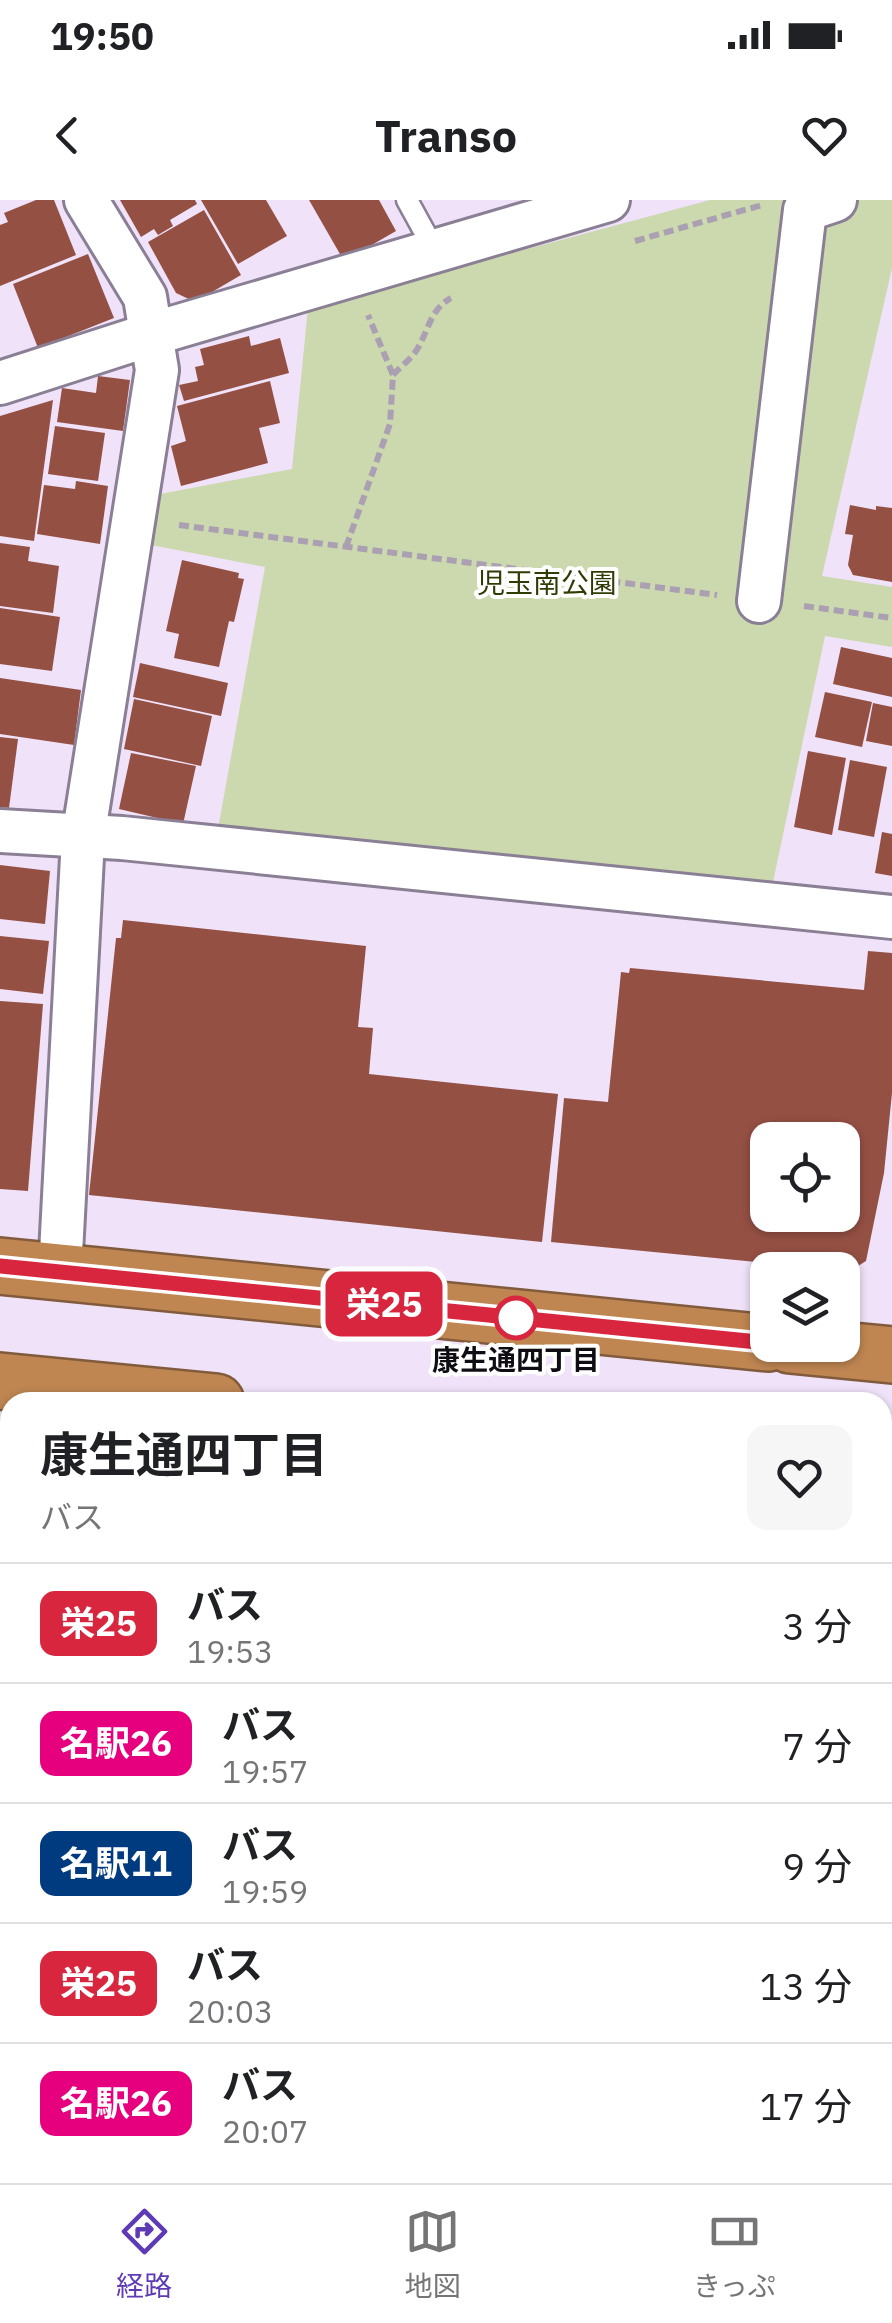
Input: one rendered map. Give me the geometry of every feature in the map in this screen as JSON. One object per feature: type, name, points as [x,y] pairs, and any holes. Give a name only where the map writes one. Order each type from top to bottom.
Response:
[{"type":"highway","points":[[0,1266],[750,1341]]},
{"type":"highway","points":[[860,1352],[892,1355]]},
{"type":"highway","points":[[0,1381],[52,1392]]},
{"type":"street","points":[[60,1272],[82,838],[157,370],[145,297],[86,200]]},
{"type":"street","points":[[0,383],[152,334],[608,200]]},
{"type":"street","points":[[759,600],[805,210],[835,200]]},
{"type":"street","points":[[0,831],[122,838],[892,917]]},
{"type":"lane","points":[[407,200],[435,251]]},
{"type":"path","points":[[629,242],[780,200]]},
{"type":"path","points":[[346,546],[390,424],[393,375],[352,276]]},
{"type":"path","points":[[393,375],[416,352],[427,324],[445,300],[462,293]]},
{"type":"path","points":[[133,519],[892,618]]},
{"type":"green space","name":"児玉南公園","points":[[710,200],[892,200],[892,268],[822,576],[892,587],[892,647],[825,636],[773,882],[218,829],[265,567],[146,544],[155,495],[292,469],[308,308]]},
{"type":"building","points":[[36,200],[54,200],[76,255],[0,286],[0,225],[8,222],[4,213]]},
{"type":"building","points":[[120,200],[195,200],[197,204],[170,220],[173,226],[158,235],[154,229],[141,237]]},
{"type":"building","points":[[201,200],[266,200],[287,236],[238,264]]},
{"type":"building","points":[[309,200],[379,200],[396,231],[344,261]]},
{"type":"building","points":[[204,210],[241,275],[195,302],[176,293],[148,242]]},
{"type":"building","points":[[88,254],[114,318],[38,348],[13,284]]},
{"type":"building","points":[[249,336],[251,346],[280,338],[289,373],[184,401],[179,385],[198,381],[195,367],[204,365],[200,349]]},
{"type":"building","points":[[98,376],[130,380],[123,431],[57,422],[62,388],[96,393]]},
{"type":"building","points":[[270,381],[280,423],[259,428],[268,463],[181,486],[171,446],[186,441],[177,406]]},
{"type":"building","points":[[53,400],[34,541],[0,536],[0,416]]},
{"type":"building","points":[[55,426],[105,433],[98,481],[48,474]]},
{"type":"building","points":[[76,481],[108,486],[100,544],[37,534],[44,485],[75,489]]},
{"type":"building","points":[[850,505],[876,510],[876,506],[892,508],[892,582],[853,575],[848,565],[853,535],[845,534]]},
{"type":"building","points":[[0,543],[30,547],[28,561],[59,566],[53,613],[0,606]]},
{"type":"building","points":[[182,560],[239,573],[238,578],[244,579],[219,667],[174,658],[179,634],[166,631]]},
{"type":"building","points":[[0,608],[60,617],[52,671],[0,664]]},
{"type":"building","points":[[841,647],[892,658],[892,697],[833,684]]},
{"type":"building","points":[[140,663],[228,683],[221,716],[133,697]]},
{"type":"building","points":[[0,678],[81,690],[74,745],[0,734]]},
{"type":"building","points":[[825,692],[872,702],[862,747],[815,737]]},
{"type":"building","points":[[134,699],[212,716],[201,766],[124,749]]},
{"type":"building","points":[[873,703],[892,707],[892,746],[866,741]]},
{"type":"building","points":[[0,737],[18,739],[9,808],[0,807]]},
{"type":"building","points":[[808,751],[846,758],[832,835],[794,827]]},
{"type":"building","points":[[131,753],[196,766],[183,824],[119,809]]},
{"type":"building","points":[[850,760],[887,767],[874,837],[838,830]]},
{"type":"building","points":[[882,832],[892,834],[892,876],[875,873]]},
{"type":"building","points":[[0,865],[50,871],[45,924],[0,919]]},
{"type":"building","points":[[123,920],[366,946],[358,1027],[373,1028],[369,1074],[558,1094],[542,1242],[89,1195],[116,938],[121,938]]},
{"type":"building","points":[[0,936],[49,941],[43,994],[0,989]]},
{"type":"building","points":[[868,951],[892,953],[892,1093],[884,1173],[866,1261],[860,1265],[860,1252],[750,1252],[750,1261],[551,1242],[564,1098],[608,1102],[621,972],[629,973],[630,968],[864,990]]},
{"type":"building","points":[[0,1001],[43,1004],[28,1191],[0,1189]]},
{"type":"bus line","name":"栄25","points":[[0,1266],[750,1341]]},
{"type":"place","name":"康生通四丁目","points":[[516,1318]]}]
